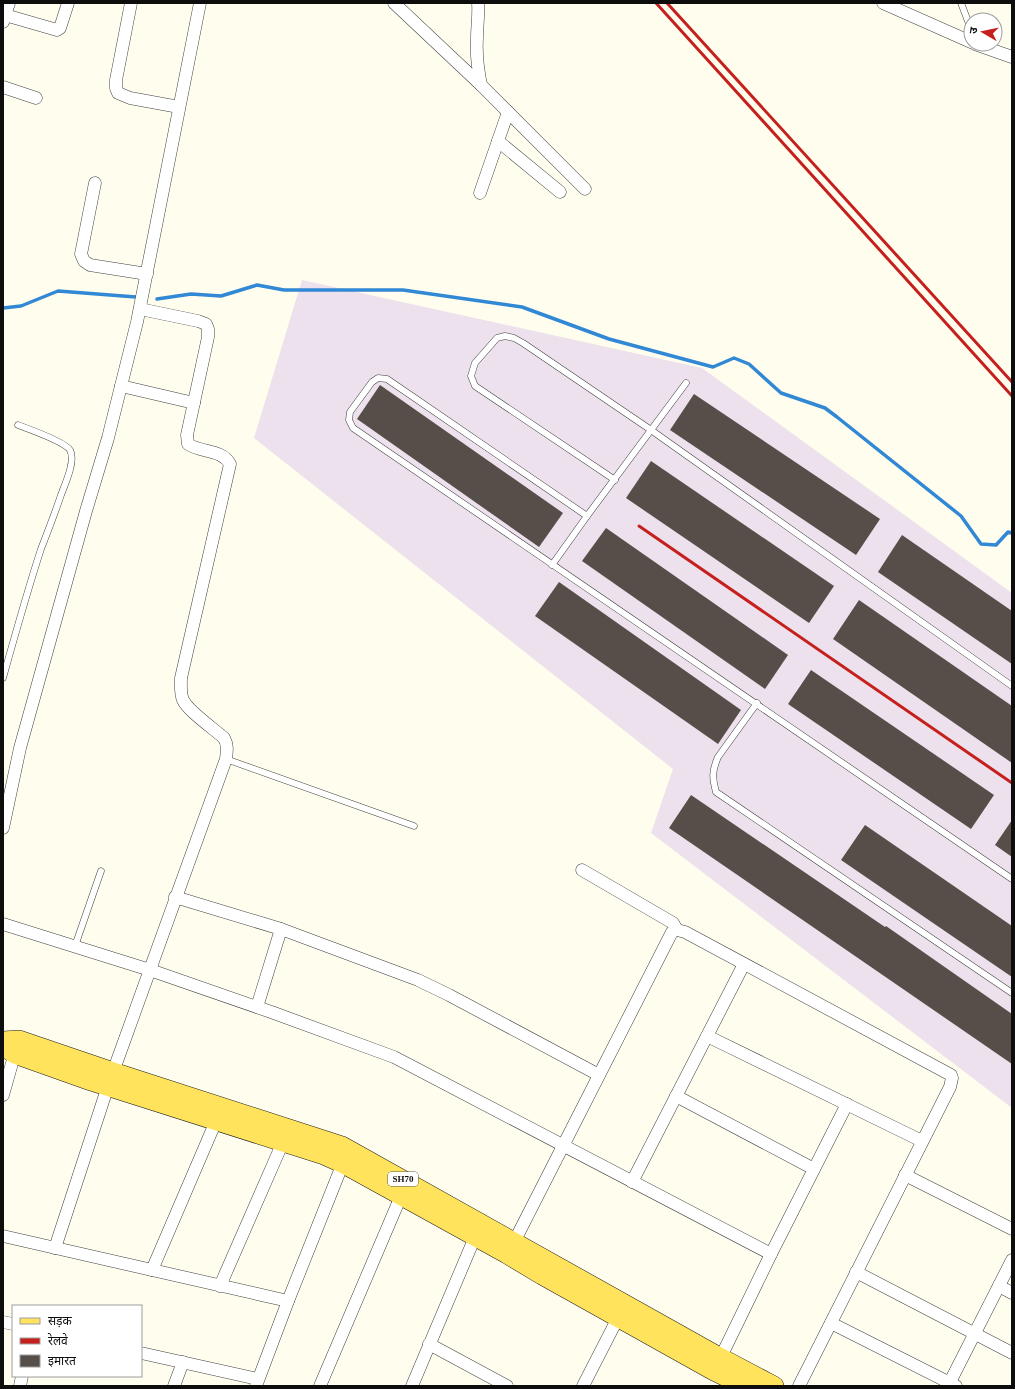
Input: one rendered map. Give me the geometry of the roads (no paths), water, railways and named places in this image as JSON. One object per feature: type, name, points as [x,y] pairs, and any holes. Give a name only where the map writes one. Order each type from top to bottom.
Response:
[{"type":"main road","name":"SH70","points":[[10,1045],[111,1079],[328,1141],[401,1196],[475,1237],[511,1248]]},
{"type":"main road","name":"SH70","points":[[111,1079],[216,1120],[283,1142],[324,1155],[346,1156],[718,1364],[774,1386]]},
{"type":"main road","name":"SH70","points":[[718,1364],[745,1386]]},
{"type":"street","points":[[9,3],[4,19],[57,30],[60,28],[68,3]]},
{"type":"street","points":[[130,3],[116,80],[116,88],[118,93],[130,98],[179,108]]},
{"type":"street","points":[[3,828],[20,748],[86,511],[108,438],[140,309],[200,3]]},
{"type":"street","points":[[394,3],[481,85],[585,189]]},
{"type":"street","points":[[478,3],[478,70],[481,85]]},
{"type":"street","points":[[882,3],[963,39]]},
{"type":"street","points":[[998,52],[1012,57]]},
{"type":"street","points":[[3,87],[36,98]]},
{"type":"street","points":[[480,194],[508,112]]},
{"type":"street","points":[[498,141],[560,192]]},
{"type":"street","points":[[95,183],[81,254],[84,261],[90,265],[147,274]]},
{"type":"street","points":[[55,1248],[111,1079],[226,759],[227,743],[224,738],[187,706],[182,699],[180,690],[181,678],[230,464],[227,459],[221,455],[193,448],[188,444],[187,435],[208,337],[208,329],[206,324],[140,309]]},
{"type":"street","points":[[121,386],[194,403]]},
{"type":"street","points":[[582,870],[673,924],[677,930]]},
{"type":"street","points":[[176,897],[281,929],[418,980],[599,1075]]},
{"type":"street","points":[[3,924],[150,970],[394,1057],[770,1254]]},
{"type":"street","points":[[257,1007],[281,929]]},
{"type":"street","points":[[511,1248],[672,932],[677,930],[685,932],[951,1075],[952,1078],[950,1087],[799,1386]]},
{"type":"street","points":[[632,1182],[744,964]]},
{"type":"street","points":[[707,1036],[922,1141]]},
{"type":"street","points":[[3,1095],[10,1045]]},
{"type":"street","points":[[676,1096],[814,1169]]},
{"type":"street","points":[[718,1364],[770,1254],[847,1104]]},
{"type":"street","points":[[152,1270],[216,1120]]},
{"type":"street","points":[[220,1286],[283,1142]]},
{"type":"street","points":[[142,1353],[183,1362],[257,1383],[346,1156]]},
{"type":"street","points":[[905,1175],[1012,1229]]},
{"type":"street","points":[[320,1386],[401,1196]]},
{"type":"street","points":[[3,1236],[288,1301]]},
{"type":"street","points":[[412,1386],[475,1237]]},
{"type":"street","points":[[830,1323],[951,1385],[975,1333],[1012,1260]]},
{"type":"street","points":[[856,1272],[975,1333],[1012,1354]]},
{"type":"street","points":[[999,1286],[1012,1293]]},
{"type":"street","points":[[583,1386],[622,1310]]},
{"type":"street","points":[[429,1344],[502,1385]]},
{"type":"street","points":[[174,1386],[183,1362]]},
{"type":"lane","points":[[614,480],[476,386],[471,376],[475,363],[496,338],[505,336],[514,338],[651,430],[1012,686]]},
{"type":"lane","points":[[588,516],[387,379],[378,378],[372,382],[350,412],[349,420],[353,428],[552,565],[757,703],[1012,879]]},
{"type":"lane","points":[[552,565],[686,383]]},
{"type":"lane","points":[[3,678],[24,602],[70,470],[72,460],[70,450],[61,443],[18,424]]},
{"type":"lane","points":[[757,703],[718,757],[712,778],[716,792],[1012,993]]},
{"type":"lane","points":[[226,759],[414,826]]},
{"type":"lane","points":[[75,946],[101,871]]},
{"type":"waterway","points":[[157,299],[191,294],[221,296],[257,285],[284,290],[403,290],[522,307],[609,339],[713,367],[734,358],[749,364],[781,393],[825,408],[837,417],[961,516],[981,544],[996,545],[1008,532],[1012,533]]},
{"type":"waterway","points":[[3,308],[21,306],[58,291],[136,297]]},
{"type":"railway","points":[[656,3],[1012,396]]},
{"type":"railway","points":[[667,3],[1012,382]]},
{"type":"railway","points":[[639,526],[1012,783]]}]
